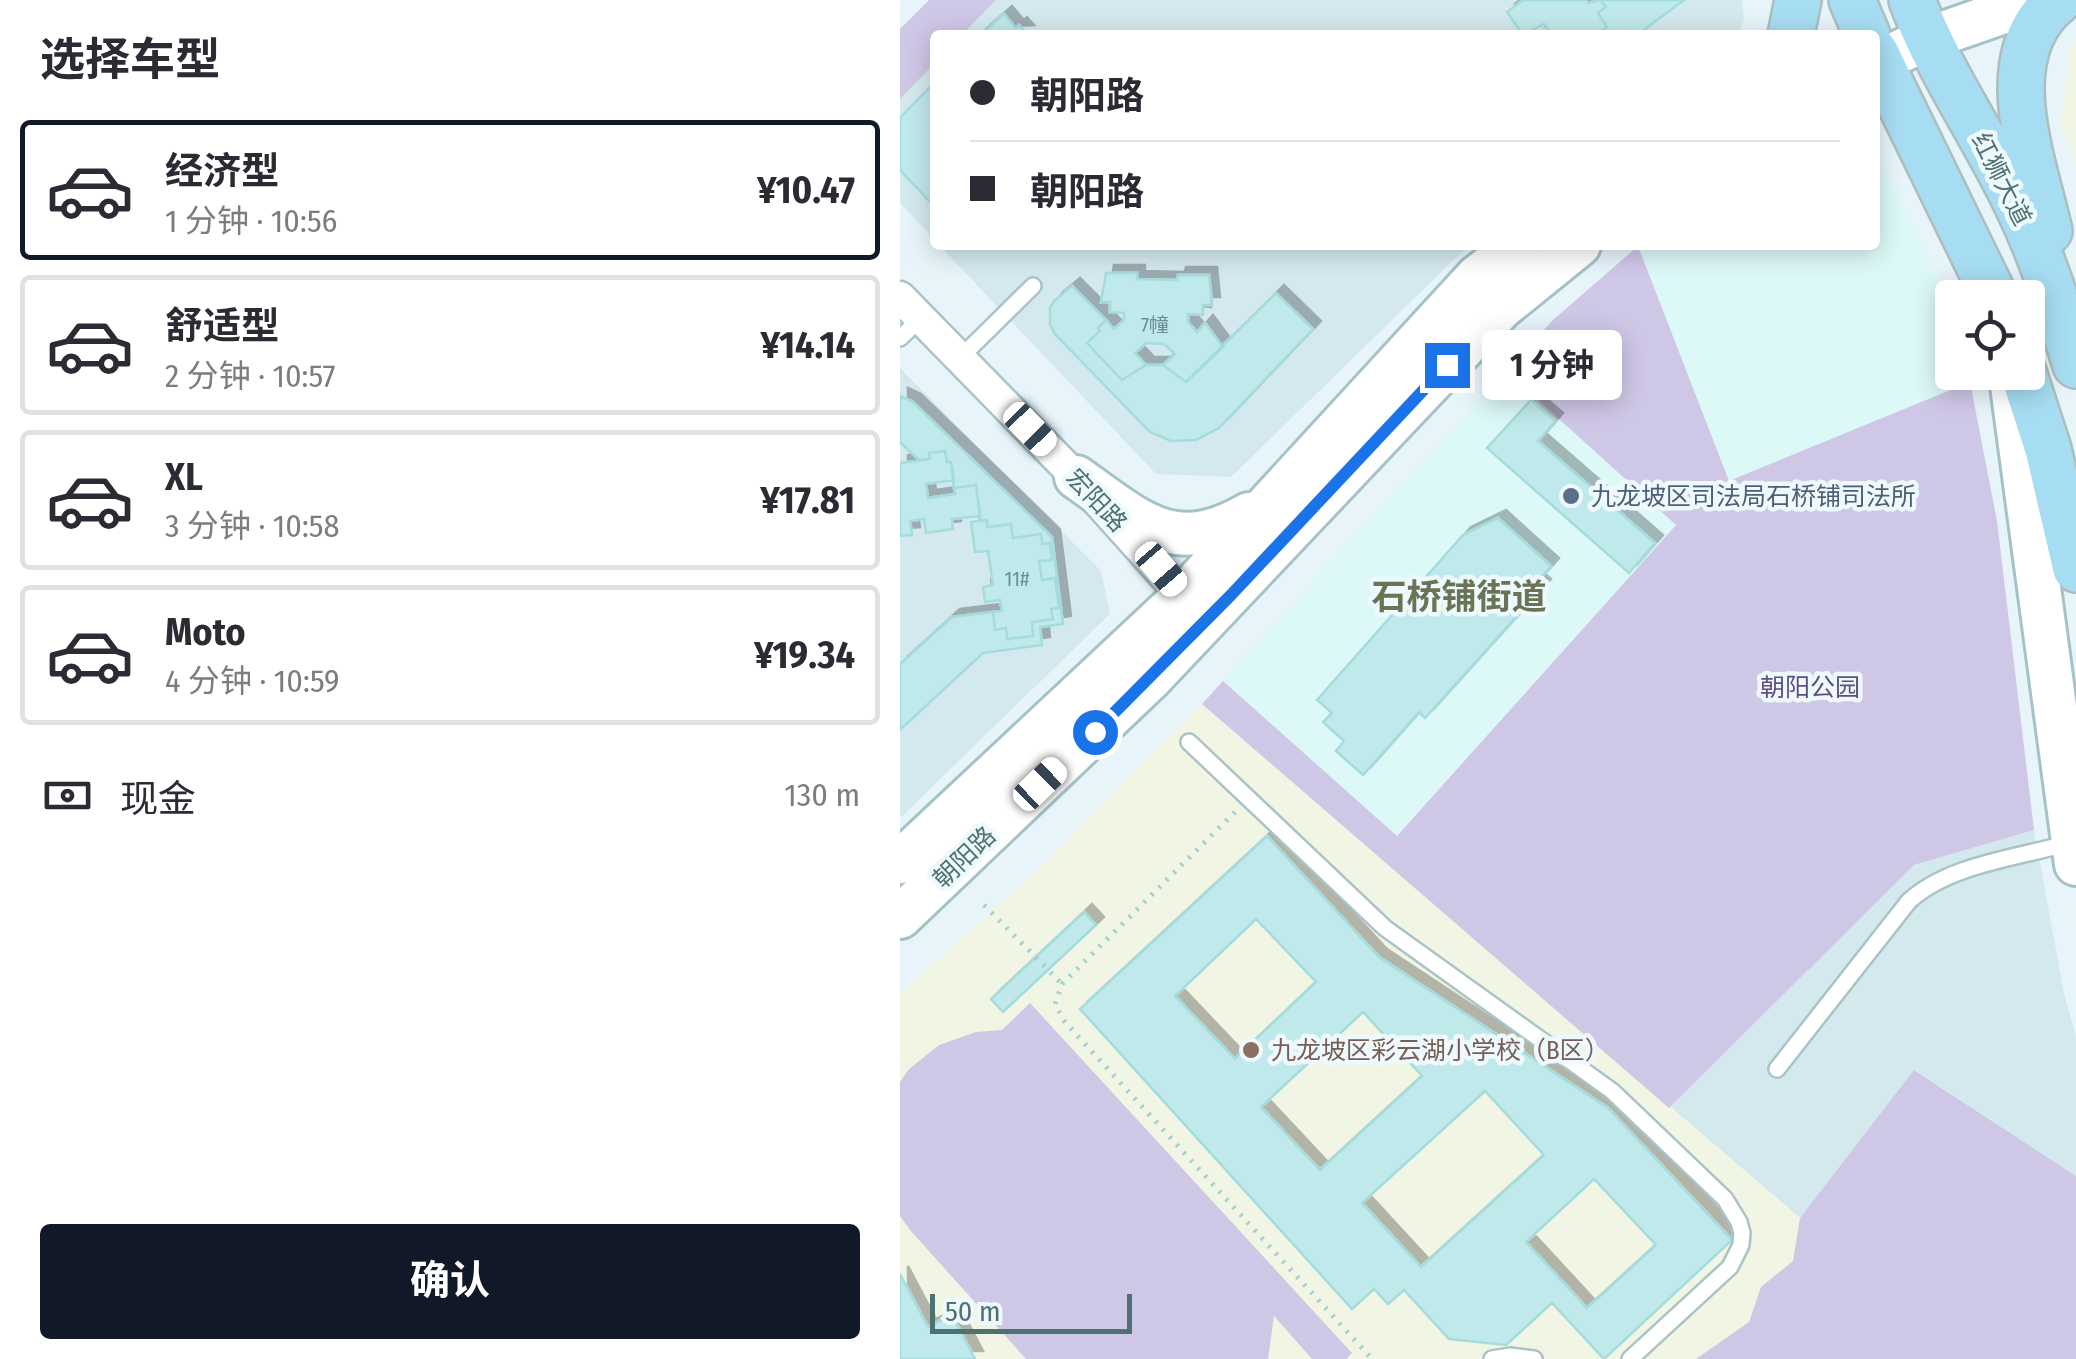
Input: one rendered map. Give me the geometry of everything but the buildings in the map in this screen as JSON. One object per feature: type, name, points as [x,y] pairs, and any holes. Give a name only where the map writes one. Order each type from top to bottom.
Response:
[{"type":"main road","points":[[1880,32],[1922,11],[2038,0]]},
{"type":"main road","points":[[2058,0],[2034,27],[2020,82],[2022,114],[2076,355]]},
{"type":"main road","name":"红狮大道","points":[[1922,11],[2018,205],[2046,270],[2076,365]]},
{"type":"main road","points":[[1880,67],[1986,280]]},
{"type":"main road","name":"朝阳路","points":[[900,917],[1151,678],[1194,609],[1271,501],[1478,277],[1512,250]]},
{"type":"main road","name":"朝阳路","points":[[900,862],[1194,609],[1501,308],[1572,250]]},
{"type":"main road","points":[[2012,390],[2075,853]]},
{"type":"main road","points":[[2029,390],[2048,449],[2076,568]]},
{"type":"main road","points":[[1076,477],[1138,520],[1184,534],[1197,535],[1226,526],[1271,501]]},
{"type":"street","name":"宏阳路","points":[[907,318],[960,358],[1076,477],[1194,609]]},
{"type":"lane","points":[[960,358],[1033,286]]},
{"type":"lane","points":[[1189,742],[1404,944],[1612,1091],[1733,1210],[1742,1233],[1730,1267],[1630,1359]]},
{"type":"lane","points":[[1777,1069],[1923,889],[1952,875],[2075,853]]},
{"type":"lane","points":[[1492,1359],[1534,1359]]},
{"type":"path","points":[[1249,798],[1062,984],[1056,1004],[1065,1022],[1372,1359]]},
{"type":"path","points":[[984,905],[1062,984]]},
{"type":"shaded area","points":[[996,0],[1742,0],[1744,20],[1739,30],[967,30]]},
{"type":"shaded area","points":[[2076,39],[2076,167],[2060,123],[2071,41]]},
{"type":"shaded area","points":[[930,68],[930,235],[900,203],[900,99]]},
{"type":"shaded area","points":[[1880,163],[1898,192],[1937,280],[1935,390],[1951,390],[1729,481],[1640,250],[1880,250]]},
{"type":"shaded area","points":[[944,250],[1464,250],[1231,477],[1156,474]]},
{"type":"shaded area","points":[[900,368],[1101,571],[1110,614],[900,818]]},
{"type":"shaded area","points":[[1506,371],[1676,525],[1396,836],[1223,681]]},
{"type":"shaded area","name":"九龙坡区彩云湖小学校（B区）","points":[[1202,704],[1800,1218],[1793,1262],[1761,1287],[1749,1322],[1696,1359],[900,1359],[900,993],[1035,872]]},
{"type":"shaded area","points":[[2034,830],[2064,994],[2076,1036],[2076,1176],[1915,1070],[1800,1218],[1669,1108],[1914,865]]},
{"type":"green space","points":[[929,0],[996,0],[967,30],[930,30],[930,68],[900,99],[900,29]]},
{"type":"green space","name":"朝阳公园","points":[[1633,250],[1640,250],[1729,481],[1951,390],[1972,390],[1997,521],[2034,830],[1914,865],[1669,1108],[1202,704],[1223,681],[1397,836],[1676,525],[1506,371],[1553,320]]},
{"type":"green space","points":[[1030,1003],[1352,1353],[1346,1359],[1312,1359],[1274,1316],[1268,1359],[1026,1359],[910,1230],[900,1216],[900,1082],[909,1069],[939,1045],[976,1032],[1002,1030]]},
{"type":"green space","points":[[1914,1070],[2076,1176],[2076,1359],[1696,1359],[1749,1322],[1761,1287],[1793,1261],[1800,1218]]},
{"type":"place","name":"九龙坡区司法局石桥铺司法所","points":[[1571,496]]},
{"type":"place","name":"九龙坡区彩云湖小学校（B区）","points":[[1251,1050]]},
{"type":"district","name":"石桥铺街道","points":[[1459,597]]},
{"type":"route","points":[[1095,732],[1231,595],[1447,365]]}]
